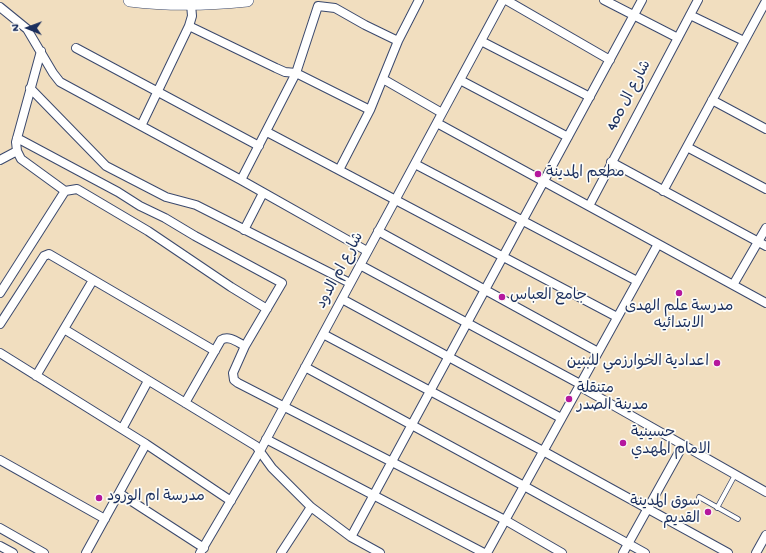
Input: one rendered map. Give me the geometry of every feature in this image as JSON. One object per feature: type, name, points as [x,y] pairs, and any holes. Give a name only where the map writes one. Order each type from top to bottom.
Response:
[{"type":"highway","points":[[130,0],[191,4],[247,0]]},
{"type":"street","points":[[339,170],[370,110],[398,41],[419,0]]},
{"type":"street","name":"شارع ام الدود","points":[[202,550],[260,451],[503,0]]},
{"type":"street","points":[[506,0],[610,60]]},
{"type":"street","points":[[604,0],[678,38]]},
{"type":"street","points":[[351,537],[642,0]]},
{"type":"street","name":"شارع ال 400","points":[[589,206],[698,0]]},
{"type":"street","points":[[664,191],[766,1]]},
{"type":"street","points":[[241,180],[296,73],[317,3],[335,8],[398,41]]},
{"type":"street","points":[[141,126],[189,26],[192,16],[191,4]]},
{"type":"street","points":[[0,7],[27,29],[60,82],[241,180],[367,251]]},
{"type":"street","points":[[690,15],[744,42]]},
{"type":"street","points":[[189,26],[285,72],[296,73],[370,110]]},
{"type":"street","points":[[481,41],[590,97]]},
{"type":"street","points":[[76,48],[259,146]]},
{"type":"street","points":[[41,51],[17,138],[17,151],[24,162],[65,191],[77,189],[148,231],[231,287],[267,308]]},
{"type":"street","points":[[383,79],[442,113]]},
{"type":"street","points":[[460,80],[568,137]]},
{"type":"street","points":[[30,88],[106,166],[166,197],[196,205],[350,283]]},
{"type":"street","points":[[712,100],[766,129]]},
{"type":"street","points":[[437,123],[766,303]]},
{"type":"street","points":[[266,132],[617,317]]},
{"type":"street","points":[[17,138],[282,283],[245,346],[233,373],[234,380],[283,407],[505,520],[562,553]]},
{"type":"street","points":[[687,147],[766,189]]},
{"type":"street","points":[[0,160],[17,151]]},
{"type":"street","points":[[611,162],[766,246]]},
{"type":"street","points":[[415,164],[637,281]]},
{"type":"street","points":[[0,293],[65,191]]},
{"type":"street","points":[[244,230],[263,193]]},
{"type":"street","points":[[733,285],[766,228]]},
{"type":"street","points":[[378,231],[598,352]]},
{"type":"street","points":[[487,553],[658,244]]},
{"type":"street","points":[[0,324],[45,254],[52,255],[215,350]]},
{"type":"street","points":[[360,265],[580,385],[683,446],[766,492]]},
{"type":"street","points":[[36,376],[93,280]]},
{"type":"street","points":[[342,299],[561,418]]},
{"type":"street","points":[[64,329],[252,444],[260,451],[272,468],[311,507],[368,550],[380,553]]},
{"type":"street","points":[[323,334],[544,451],[728,553]]},
{"type":"street","points":[[185,403],[221,340],[227,337],[245,346]]},
{"type":"street","points":[[0,353],[146,444],[231,501]]},
{"type":"street","points":[[305,367],[645,553]]},
{"type":"street","points":[[122,429],[148,380]]},
{"type":"street","points":[[266,439],[484,553]]},
{"type":"street","points":[[86,553],[146,444]]},
{"type":"street","points":[[623,553],[683,446]]},
{"type":"street","points":[[0,460],[105,519]]},
{"type":"street","points":[[119,493],[202,550]]},
{"type":"street","points":[[281,553],[311,507]]},
{"type":"street","points":[[0,528],[44,553]]},
{"type":"street","points":[[756,553],[766,535]]},
{"type":"street","points":[[0,546],[13,553]]},
{"type":"lane","points":[[717,508],[735,475]]},
{"type":"lane","points":[[699,497],[738,519]]},
{"type":"place","name":"مطعم المدينة","points":[[538,174]]},
{"type":"place","name":"مدرسة علم الهدى الابتدائيه","points":[[679,293]]},
{"type":"place","name":"جامع العباس","points":[[502,297]]},
{"type":"place","name":"اعدادية الخوارزمي للبنين","points":[[717,363]]},
{"type":"place","name":"متنقلة مدينة الصدر","points":[[569,399]]},
{"type":"place","name":"حسينية الامام المهدي","points":[[623,443]]},
{"type":"place","name":"مدرسة ام الورود","points":[[99,498]]},
{"type":"place","name":"سوق المدينة القديم","points":[[708,512]]}]
